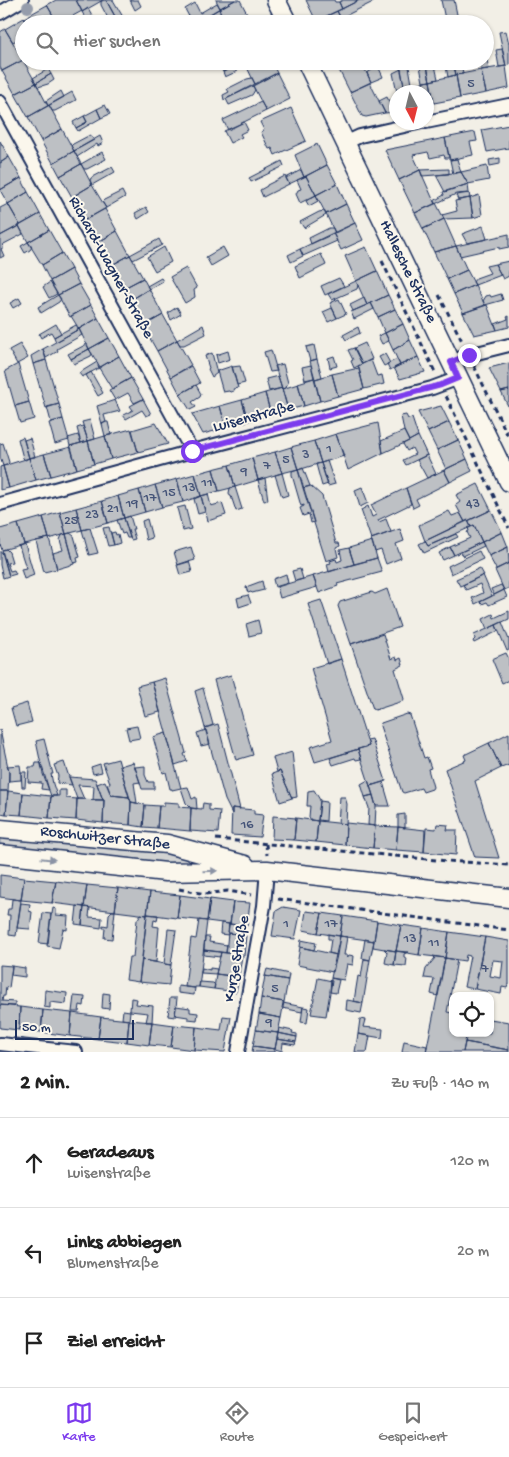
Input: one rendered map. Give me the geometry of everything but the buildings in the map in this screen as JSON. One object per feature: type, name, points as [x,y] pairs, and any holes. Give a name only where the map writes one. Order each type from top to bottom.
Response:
[{"type":"main road","points":[[276,0],[284,15]]},
{"type":"main road","name":"Hallesche Straße","points":[[310,70],[509,482]]},
{"type":"main road","name":"Roschwitzer Straße","points":[[0,829],[167,844],[268,870]]},
{"type":"main road","name":"Roschwitzer Straße","points":[[0,854],[166,872],[268,870],[509,898]]},
{"type":"street","points":[[0,13],[22,0]]},
{"type":"street","name":"Richard-Wagner-Straße","points":[[0,102],[192,451]]},
{"type":"street","points":[[434,120],[509,105]]},
{"type":"street","points":[[345,143],[360,136],[389,129]]},
{"type":"street","name":"Luisenstraße","points":[[0,504],[441,385],[469,355],[509,345]]},
{"type":"street","name":"Kurze Straße","points":[[238,1052],[264,906],[268,870]]},
{"type":"street","points":[[0,1044],[76,1052]]},
{"type":"path","points":[[381,259],[509,528]]},
{"type":"path","points":[[208,838],[447,861],[509,865]]},
{"type":"shaded area","points":[[0,836],[158,850],[220,865],[168,868],[0,849]]},
{"type":"route","points":[[192,451],[450,382],[458,378],[451,362],[469,355]]}]
